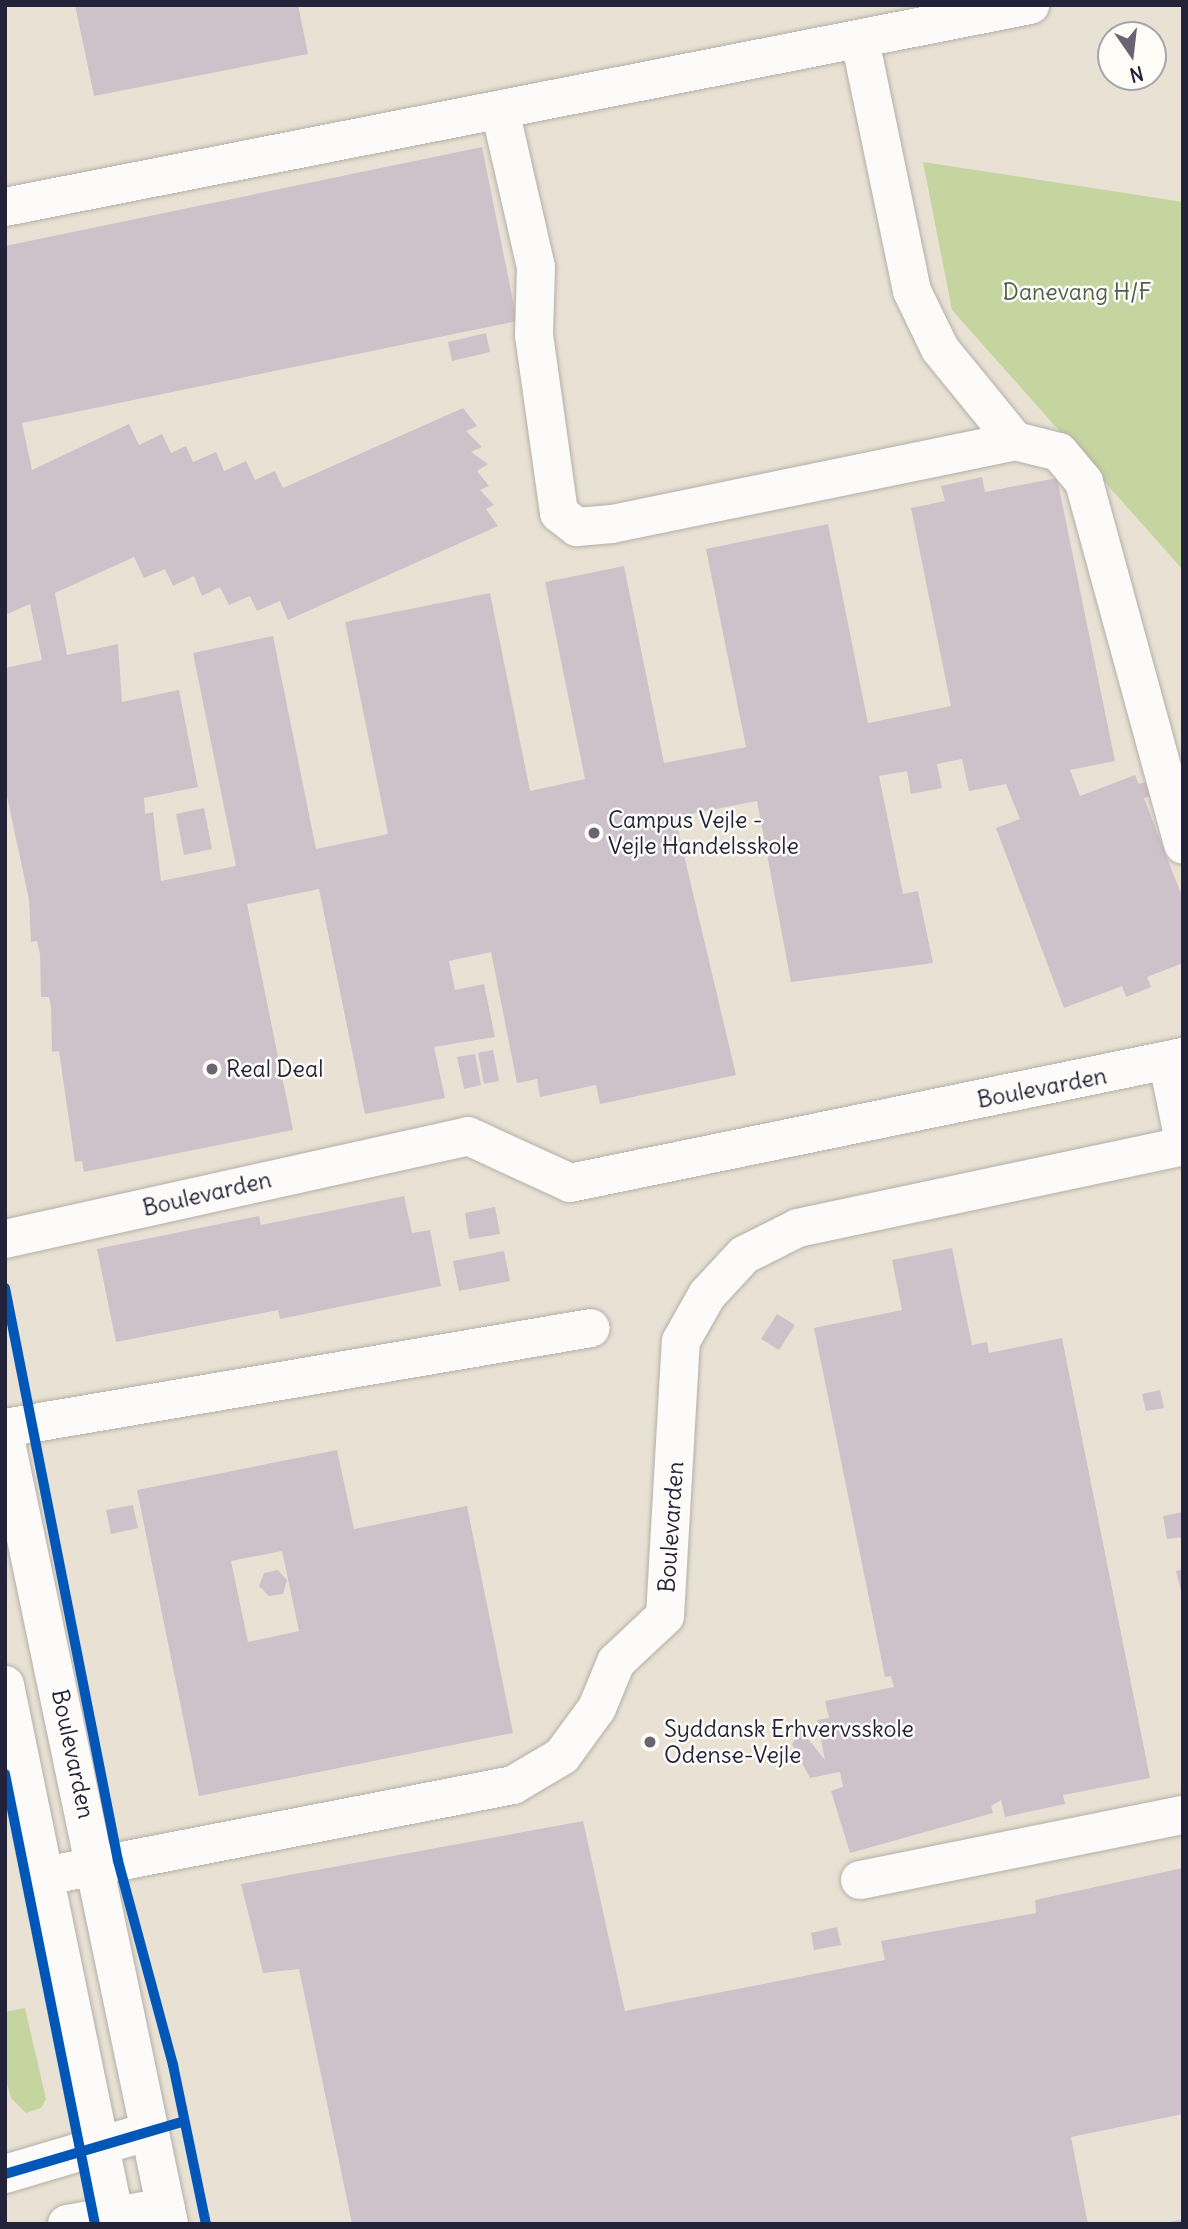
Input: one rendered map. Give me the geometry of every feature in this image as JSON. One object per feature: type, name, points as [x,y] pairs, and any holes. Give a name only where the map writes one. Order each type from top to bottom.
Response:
[{"type":"main road","points":[[5,207],[1030,5]]},
{"type":"main road","points":[[860,40],[912,291],[940,349],[1015,442]]},
{"type":"main road","points":[[500,110],[536,267],[534,335],[559,513],[577,527],[1015,442],[1059,452],[1084,482],[1183,845]]},
{"type":"main road","points":[[1176,1060],[1183,1136]]},
{"type":"main road","name":"Boulevarden","points":[[5,1239],[468,1136],[570,1183],[1176,1060]]},
{"type":"main road","name":"Boulevarden","points":[[45,1875],[513,1785],[562,1756],[597,1708],[616,1662],[665,1616],[681,1341],[707,1295],[744,1255],[798,1228],[1183,1146]]},
{"type":"main road","points":[[5,1428],[591,1328]]},
{"type":"main road","name":"Boulevarden","points":[[5,1438],[167,2215]]},
{"type":"main road","points":[[5,1685],[116,2220]]},
{"type":"main road","points":[[860,1880],[1183,1815]]},
{"type":"main road","points":[[5,2174],[99,2143],[150,2131]]},
{"type":"main road","points":[[67,2224],[167,2215]]},
{"type":"green space","name":"Danevang H/F","points":[[923,162],[1183,202],[1183,570],[952,310]]},
{"type":"green space","points":[[25,2008],[46,2099],[41,2108],[26,2113],[11,2098],[5,2076],[5,2012]]},
{"type":"building","points":[[75,5],[298,5],[308,54],[94,96]]},
{"type":"building","points":[[482,147],[517,321],[22,423],[32,470],[129,424],[139,445],[162,434],[171,453],[186,446],[193,462],[216,452],[224,471],[246,461],[255,480],[275,471],[283,488],[463,408],[477,426],[466,431],[482,447],[471,452],[488,464],[477,471],[489,486],[480,490],[494,505],[486,509],[498,526],[288,620],[280,601],[257,611],[250,596],[229,605],[220,587],[202,596],[194,576],[173,586],[165,569],[144,578],[134,557],[55,593],[67,655],[118,644],[122,702],[179,690],[198,787],[144,798],[145,814],[153,812],[161,881],[236,866],[193,653],[273,636],[316,849],[388,834],[345,622],[490,593],[530,791],[585,779],[545,582],[624,566],[664,763],[746,747],[706,549],[828,524],[868,723],[951,706],[911,508],[945,501],[941,486],[982,477],[985,492],[1057,478],[1115,761],[1070,770],[1080,796],[1135,775],[1139,784],[1152,780],[1157,794],[1144,798],[1183,899],[1183,963],[1147,977],[1151,987],[1126,997],[1122,986],[1064,1008],[996,828],[1020,819],[1006,784],[969,791],[962,759],[937,764],[942,788],[911,794],[907,771],[879,776],[903,894],[918,891],[933,963],[791,982],[757,801],[675,817],[736,1075],[600,1104],[596,1085],[540,1097],[537,1079],[517,1083],[491,952],[449,961],[455,990],[484,984],[495,1037],[434,1047],[445,1098],[365,1114],[319,889],[247,904],[293,1130],[84,1172],[82,1161],[75,1162],[59,1051],[52,1052],[51,1007],[49,997],[41,997],[40,954],[37,941],[31,942],[29,900],[5,787],[5,668],[42,660],[30,604],[5,615],[5,246]]},
{"type":"building","points":[[486,333],[490,352],[452,361],[448,342]]},
{"type":"building","points":[[204,808],[212,849],[184,855],[176,814]]},
{"type":"building","points":[[493,1050],[499,1081],[484,1084],[478,1053]]},
{"type":"building","points":[[475,1054],[481,1085],[464,1089],[457,1057]]},
{"type":"building","points":[[404,1196],[412,1233],[430,1230],[441,1286],[280,1319],[278,1310],[116,1342],[97,1249],[259,1216],[261,1225]]},
{"type":"building","points":[[495,1207],[500,1234],[469,1239],[465,1213]]},
{"type":"building","points":[[952,1248],[972,1345],[987,1342],[989,1353],[1062,1338],[1150,1778],[1063,1795],[1065,1804],[1005,1817],[1001,1800],[991,1806],[993,1813],[850,1853],[831,1791],[843,1787],[840,1772],[810,1778],[792,1744],[801,1730],[825,1760],[817,1720],[829,1718],[825,1701],[894,1687],[891,1676],[885,1677],[814,1328],[902,1310],[892,1260]]},
{"type":"building","points":[[504,1251],[510,1281],[459,1291],[453,1261]]},
{"type":"building","points":[[777,1314],[795,1325],[779,1350],[761,1339]]},
{"type":"building","points":[[1160,1390],[1164,1408],[1146,1411],[1142,1394]]},
{"type":"building","points":[[337,1450],[354,1529],[467,1506],[513,1733],[199,1796],[137,1490]],"holes":[[[282,1551],[299,1631],[248,1642],[231,1561]]]},
{"type":"building","points":[[133,1505],[138,1528],[111,1534],[106,1510]]},
{"type":"building","points":[[1183,1512],[1183,1537],[1167,1539],[1163,1516]]},
{"type":"building","points":[[1183,1569],[1183,1595],[1182,1595],[1176,1571]]},
{"type":"building","points":[[278,1570],[287,1580],[283,1594],[269,1596],[259,1586],[264,1573]]},
{"type":"building","points":[[583,1821],[625,2011],[885,1960],[881,1941],[1036,1913],[1035,1900],[1183,1868],[1183,2114],[1071,2137],[1088,2224],[352,2224],[299,1969],[263,1973],[241,1884]]},
{"type":"building","points":[[837,1927],[841,1945],[814,1950],[811,1933]]},
{"type":"building","points":[[1183,2219],[1183,2224],[1166,2224],[1166,2223]]},
{"type":"cycle path","points":[[5,1288],[118,1861],[173,2065],[206,2224]]},
{"type":"cycle path","points":[[5,1774],[95,2224]]},
{"type":"cycle path","points":[[5,2174],[182,2122]]},
{"type":"place","name":"Campus Vejle - Vejle Handelsskole","points":[[594,833]]},
{"type":"place","name":"Real Deal","points":[[212,1069]]},
{"type":"place","name":"Syddansk Erhvervsskole Odense-Vejle","points":[[650,1742]]}]
